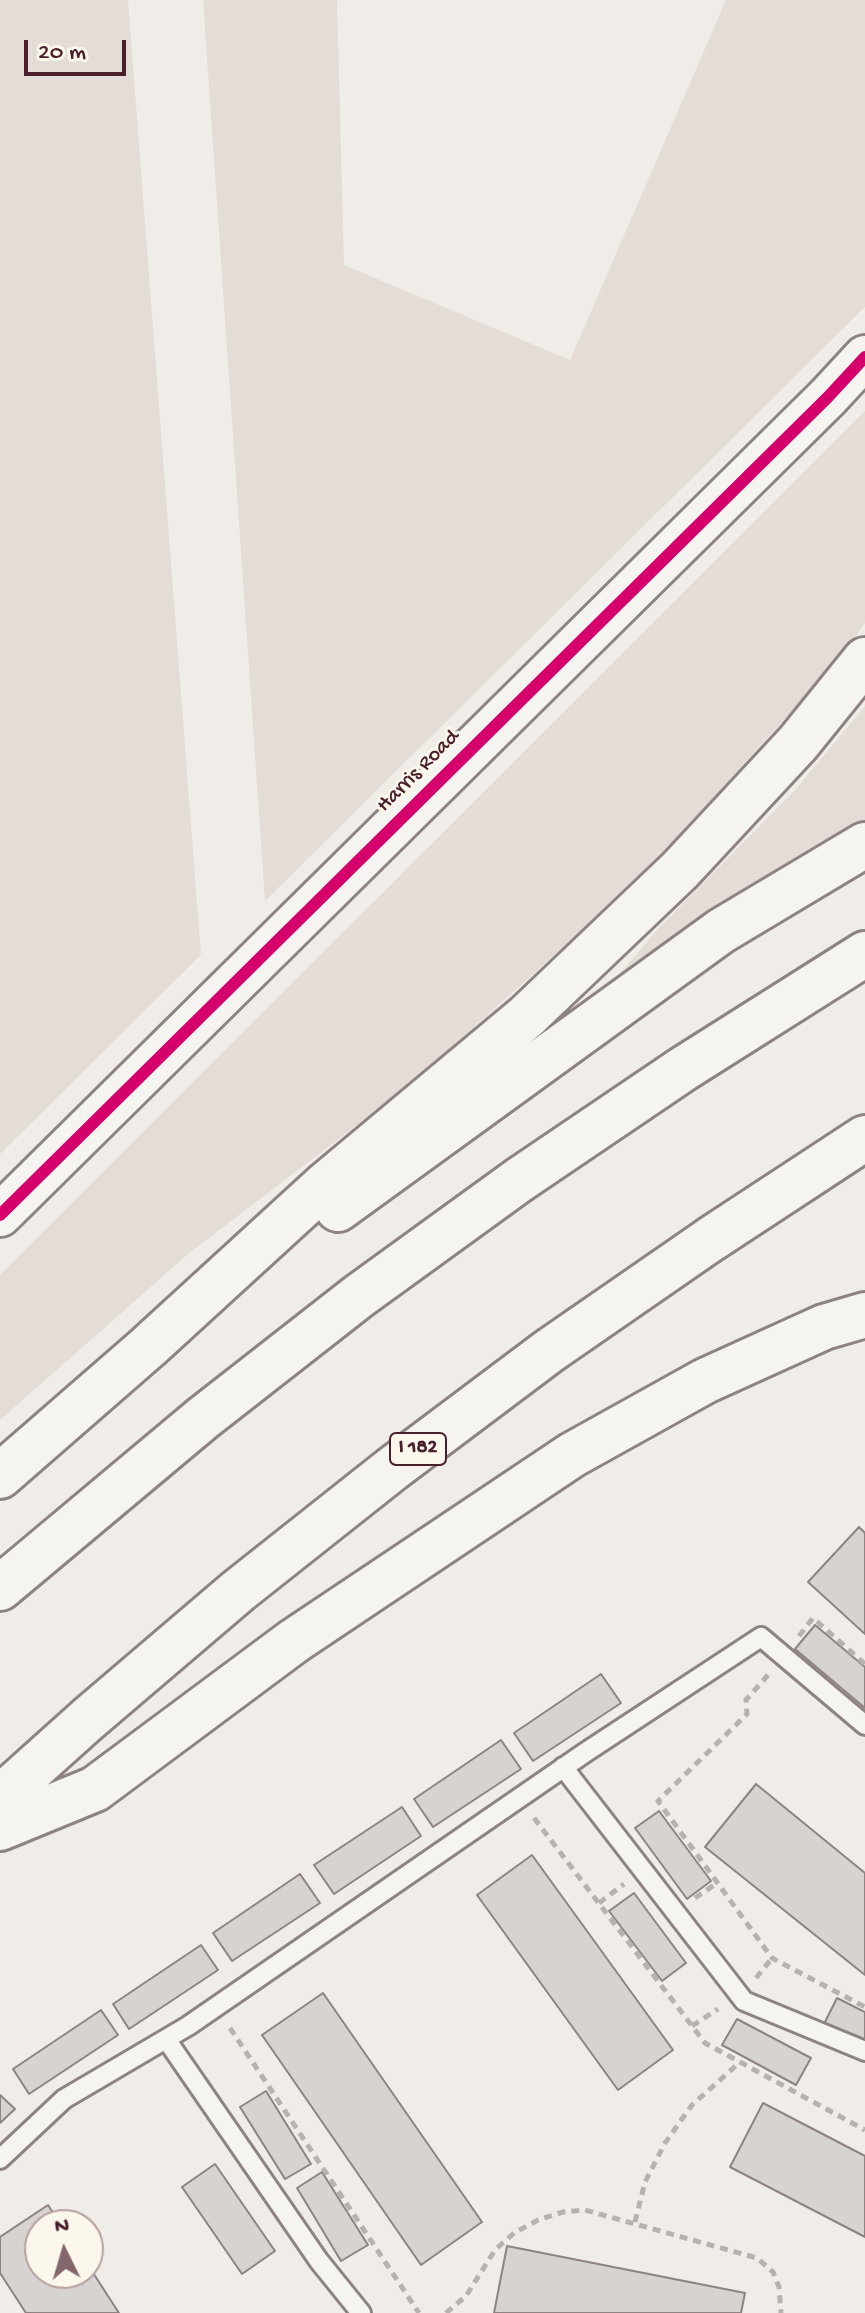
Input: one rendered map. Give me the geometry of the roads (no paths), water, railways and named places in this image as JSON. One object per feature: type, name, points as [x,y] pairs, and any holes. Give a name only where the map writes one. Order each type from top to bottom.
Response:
[{"type":"highway","points":[[0,1476],[148,1347],[325,1185],[526,1017],[680,870],[798,743],[865,660]]},
{"type":"highway","points":[[148,1347],[721,931],[865,845]]},
{"type":"highway","points":[[0,1588],[203,1418],[371,1287],[519,1180],[683,1069],[865,954]]},
{"type":"highway","name":"I 182","points":[[0,1798],[238,1591],[392,1469],[574,1334],[865,1138]]},
{"type":"highway","points":[[0,1828],[95,1789],[294,1641],[572,1455],[705,1381],[824,1327],[865,1315]]},
{"type":"street","name":"Harris Road","points":[[0,1215],[865,357]]},
{"type":"lane","points":[[0,2159],[64,2099],[216,2007],[563,1767],[761,1637],[865,1725]]},
{"type":"lane","points":[[563,1767],[744,2001],[865,2051]]},
{"type":"lane","points":[[166,2039],[319,2261],[361,2313]]}]
